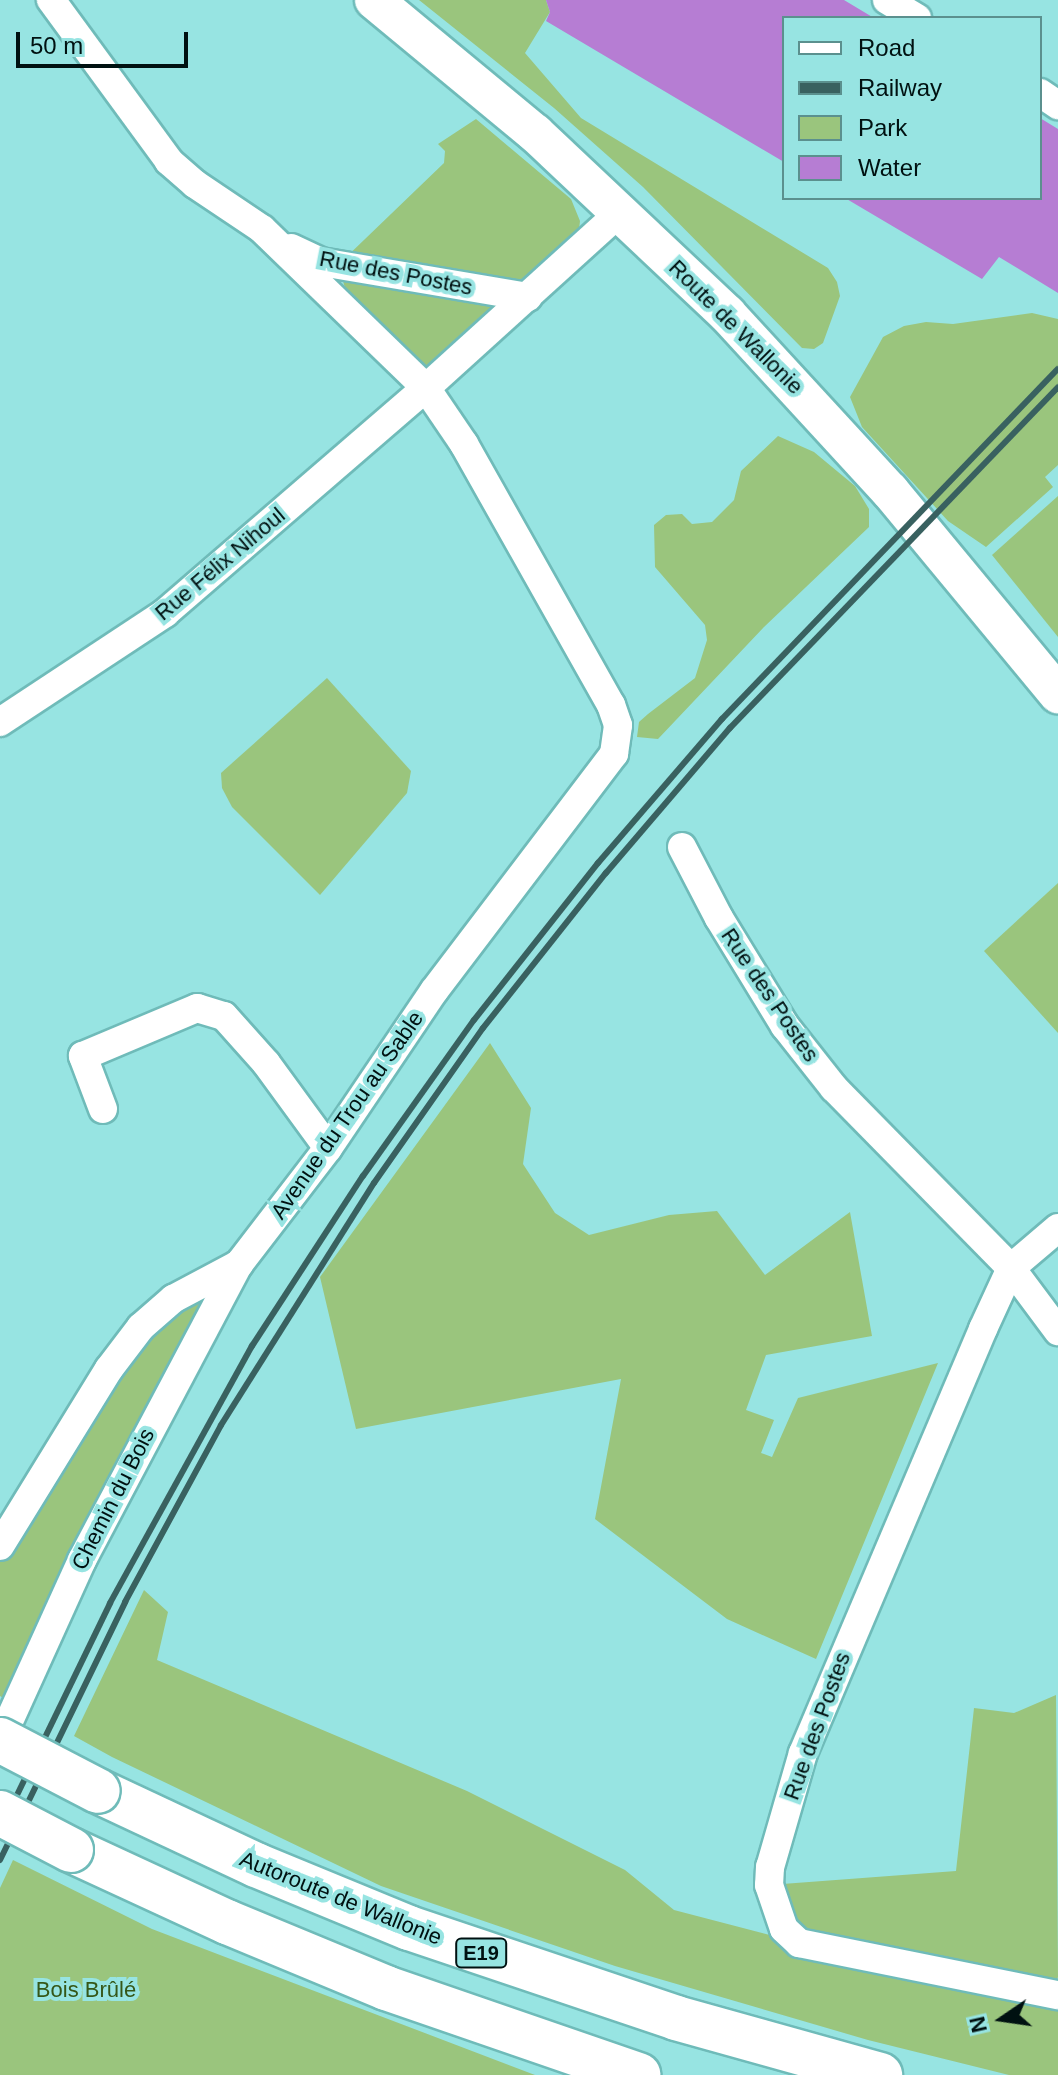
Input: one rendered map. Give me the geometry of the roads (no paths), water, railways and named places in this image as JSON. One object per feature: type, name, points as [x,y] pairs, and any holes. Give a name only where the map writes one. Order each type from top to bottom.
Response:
[{"type":"highway","name":"Autoroute de Wallonie","points":[[0,1741],[256,1865],[409,1928],[676,2018],[880,2075]]},
{"type":"highway","points":[[0,1813],[71,1850],[227,1922],[386,1988],[638,2075]]},
{"type":"main road","name":"Route de Wallonie","points":[[374,0],[450,60],[620,212],[773,361],[890,491],[1058,694]]},
{"type":"street","name":"Rue des Postes","points":[[51,0],[169,161],[195,184],[268,235],[321,262],[528,297]]},
{"type":"street","points":[[887,0],[914,16]]},
{"type":"street","points":[[426,388],[620,212]]},
{"type":"street","name":"Rue des Postes","points":[[268,235],[426,388],[464,444],[581,651]]},
{"type":"street","name":"Rue Félix Nihoul","points":[[0,722],[165,613],[426,388]]},
{"type":"street","name":"Avenue du Trou au Sable","points":[[0,1546],[109,1369],[141,1327],[173,1299],[239,1264],[328,1148],[434,991],[614,754],[618,725],[581,651]]},
{"type":"street","name":"Rue des Postes","points":[[682,847],[719,918],[785,1026],[834,1088],[1011,1268],[1058,1331]]},
{"type":"street","points":[[103,1109],[83,1056],[197,1008],[224,1016],[266,1063],[328,1148]]},
{"type":"street","name":"Rue des Postes","points":[[1058,1228],[1011,1268],[803,1753],[770,1867],[769,1885],[784,1929],[799,1943],[1058,1995]]},
{"type":"street","name":"Chemin du Bois","points":[[0,1741],[89,1546],[239,1264]]},
{"type":"water","points":[[546,0],[844,0],[871,16],[782,16],[782,161],[546,21],[550,12]]},
{"type":"water","points":[[1042,119],[1058,129],[1058,293],[999,257],[982,279],[848,200],[1042,200]]},
{"type":"railway","points":[[0,1830],[110,1603],[252,1346],[363,1176],[474,1020],[598,863],[722,719],[1058,369]]},
{"type":"railway","points":[[0,1860],[125,1602],[221,1425],[374,1183],[483,1028],[606,873],[730,728],[1058,387]]},
{"type":"park label","name":"Bois Brûlé","points":[[86,1990]]}]
